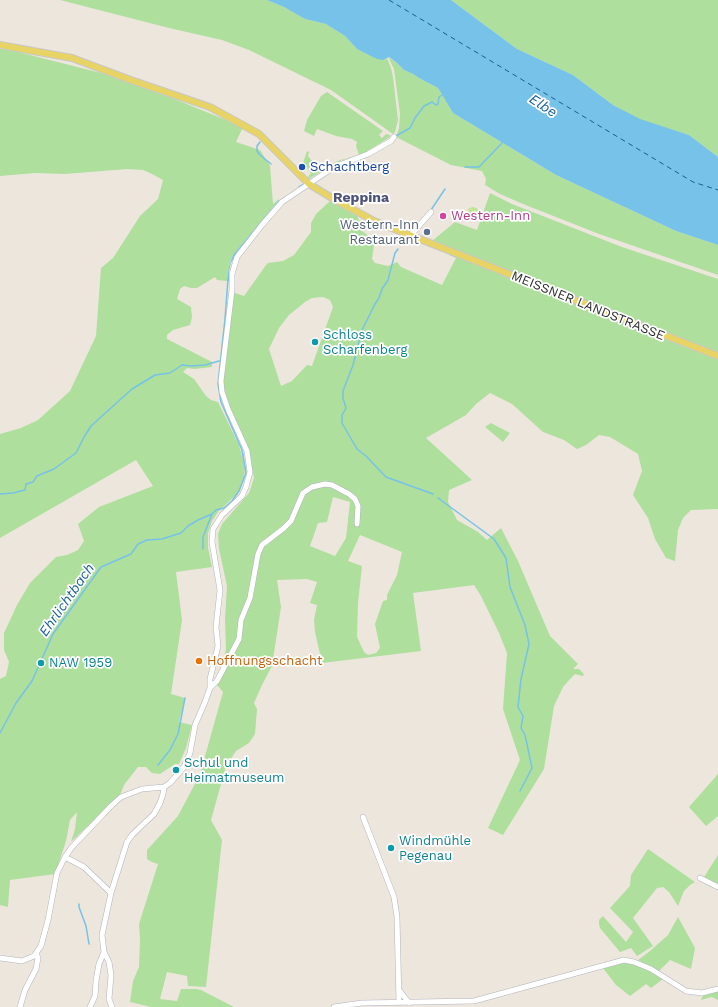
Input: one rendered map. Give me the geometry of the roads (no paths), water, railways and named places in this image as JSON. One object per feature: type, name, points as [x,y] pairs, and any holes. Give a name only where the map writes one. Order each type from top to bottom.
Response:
[{"type":"main road","name":"MEISSNER LANDSTRASSE","points":[[0,45],[72,58],[210,107],[259,134],[307,182],[355,212],[410,236],[718,356]]},
{"type":"street","points":[[0,958],[22,961],[31,958],[36,953],[41,946],[45,933],[57,873],[72,847],[121,797],[142,789],[164,787],[170,783],[184,767],[190,753],[195,725],[206,702],[210,688],[210,679],[218,646],[216,627],[220,590],[212,542],[213,529],[222,515],[242,496],[250,472],[247,451],[228,409],[221,386],[232,290],[232,269],[237,257],[277,206],[307,182],[334,167],[368,154],[391,141],[394,137]]},
{"type":"street","points":[[410,236],[431,212]]},
{"type":"street","points":[[210,688],[216,681],[239,638],[241,620],[250,598],[258,554],[262,545],[284,528],[290,521],[303,493],[312,487],[325,484],[332,485],[342,490],[355,499],[358,506],[357,524]]},
{"type":"street","points":[[112,1007],[109,999],[111,975],[104,952],[102,935],[111,893],[127,842],[132,835],[154,814],[164,794],[164,787]]},
{"type":"street","points":[[363,817],[394,898],[397,917],[399,1003]]},
{"type":"street","points":[[65,857],[84,867],[111,893]]},
{"type":"street","points":[[700,878],[718,887]]},
{"type":"street","points":[[90,1007],[95,996],[99,964],[104,952]]},
{"type":"street","points":[[20,1007],[27,986],[36,969],[38,958],[36,953]]},
{"type":"street","points":[[334,1007],[362,1003],[409,1003],[474,1000],[618,961],[629,960],[652,969],[686,990],[702,993],[718,989]]},
{"type":"street","points":[[399,990],[409,1003]]},
{"type":"water","name":"Elbe","points":[[267,0],[451,0],[517,49],[573,75],[613,105],[640,119],[689,135],[718,157],[718,245],[676,231],[556,175],[453,113],[438,88],[404,70],[389,57],[383,60],[377,59],[357,49],[345,36],[326,24],[305,19],[284,7]]},
{"type":"water","points":[[279,200],[237,252],[231,263],[229,281],[227,281],[229,267],[233,255]]},
{"type":"waterway","points":[[396,136],[410,128],[424,106],[432,102],[436,105],[438,104],[439,97],[442,95]]},
{"type":"waterway","points":[[260,142],[257,146],[257,151],[271,164]]},
{"type":"waterway","points":[[465,167],[479,167],[503,142]]},
{"type":"waterway","points":[[299,187],[306,183]]},
{"type":"waterway","points":[[431,210],[445,189]]},
{"type":"waterway","points":[[398,249],[395,253],[388,280],[362,330],[353,365],[343,391],[343,398],[346,408],[342,415],[342,423],[357,449],[366,456],[386,477],[433,494]]},
{"type":"waterway","points":[[203,549],[203,537],[212,514],[216,510],[224,508],[232,501],[239,491],[246,473],[242,450],[221,402],[218,384],[228,279]]},
{"type":"waterway","points":[[0,494],[25,490],[26,484],[33,482],[37,476],[54,469],[76,453],[91,426],[132,389],[155,375],[170,373],[182,365],[205,365],[219,361]]},
{"type":"waterway","points":[[438,498],[494,539],[506,558],[510,587],[525,625],[529,644],[521,679],[518,707],[523,716],[521,728],[525,735],[532,768],[520,791]]},
{"type":"waterway","name":"Ehrlichtbach","points":[[0,733],[16,703],[32,681],[53,634],[101,567],[131,554],[138,544],[147,540],[162,539],[181,533],[188,526],[212,514]]},
{"type":"waterway","points":[[158,765],[170,750],[178,734],[185,698]]},
{"type":"waterway","points":[[79,904],[86,926],[89,944]]},
{"type":"place","name":"Schachtberg","points":[[302,167]]},
{"type":"place","name":"Western-Inn","points":[[443,216]]},
{"type":"place","name":"Western-Inn Restaurant","points":[[427,232]]},
{"type":"place","name":"Schloss Scharfenberg","points":[[315,342]]},
{"type":"place","name":"Hoffnungsschacht","points":[[199,661]]},
{"type":"place","name":"NAW 1959","points":[[41,663]]},
{"type":"place","name":"Schul und Heimatmuseum","points":[[176,770]]},
{"type":"place","name":"Windmühle Pegenau","points":[[391,848]]},
{"type":"district","name":"Reppina","points":[[361,198]]}]
